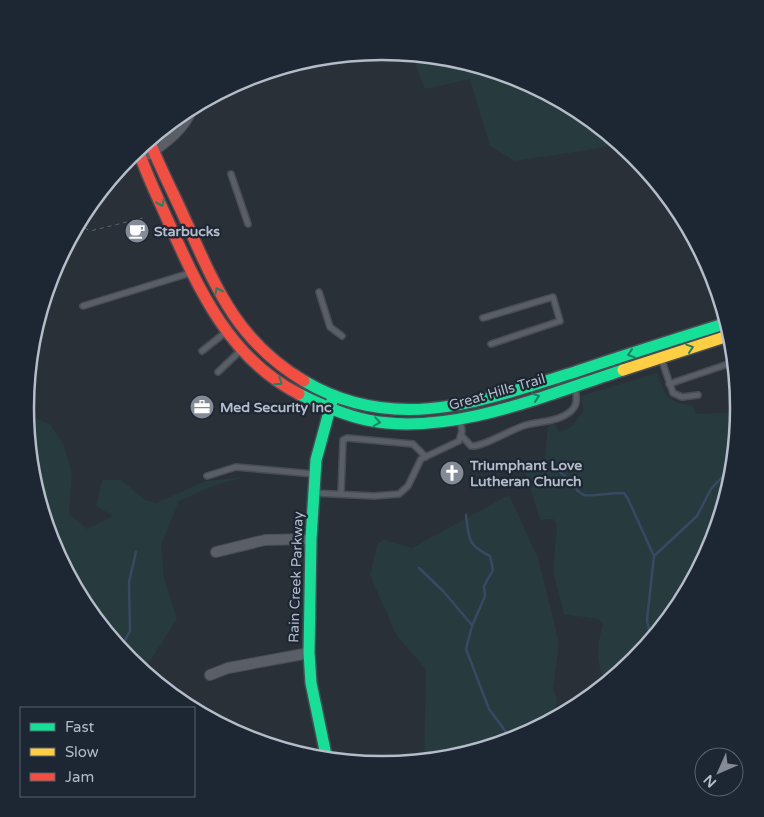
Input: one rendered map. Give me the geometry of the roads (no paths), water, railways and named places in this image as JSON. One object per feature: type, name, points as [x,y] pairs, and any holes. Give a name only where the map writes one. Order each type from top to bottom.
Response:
[{"type":"street","points":[[157,143],[177,132],[180,125]]},
{"type":"street","name":"Great Hills Trail","points":[[152,147],[219,294],[244,332],[286,371],[334,395],[374,408],[399,411],[449,407],[522,389],[720,325]]},
{"type":"street","name":"Great Hills Trail","points":[[141,157],[193,272],[230,336],[241,350],[270,376],[330,410],[352,417],[386,423],[429,424],[460,420],[723,338]]},
{"type":"street","points":[[230,336],[244,332]]},
{"type":"street","name":"Rain Creek Parkway","points":[[325,752],[311,683],[309,653],[311,539],[315,474],[319,446],[334,395]]},
{"type":"street","points":[[216,552],[264,540],[311,539]]},
{"type":"street","points":[[210,675],[228,668],[309,653]]},
{"type":"lane","points":[[231,174],[248,224]]},
{"type":"lane","points":[[83,306],[193,272]]},
{"type":"lane","points":[[319,292],[330,327],[342,336]]},
{"type":"lane","points":[[483,318],[553,297],[560,321],[491,344]]},
{"type":"lane","points":[[202,352],[230,336]]},
{"type":"lane","points":[[218,372],[241,350]]},
{"type":"lane","points":[[661,358],[669,384],[676,396],[698,395]]},
{"type":"lane","points":[[669,384],[727,366]]},
{"type":"lane","points":[[461,435],[471,446],[478,447],[493,438],[526,425],[558,418],[571,411],[577,402],[575,385]]},
{"type":"lane","points":[[314,492],[374,496],[399,494],[408,486],[421,459],[459,441],[461,435],[460,420]]},
{"type":"lane","points":[[341,494],[344,440],[347,438],[412,444],[426,457]]},
{"type":"lane","points":[[207,476],[236,467],[315,474]]},
{"type":"waterway","points":[[558,470],[584,495],[624,493],[628,499],[654,556],[647,620],[649,632]]},
{"type":"waterway","points":[[654,556],[697,516],[711,489],[724,475]]},
{"type":"waterway","points":[[466,515],[470,540],[477,548],[490,556],[493,570],[484,586],[485,596],[472,626],[466,649],[489,709],[507,733]]},
{"type":"waterway","points":[[124,642],[130,631],[129,582],[136,552]]},
{"type":"waterway","points":[[419,568],[443,591],[472,625]]},
{"type":"place","name":"Starbucks","points":[[137,231]]},
{"type":"place","name":"Med Security Inc","points":[[202,407]]},
{"type":"place","name":"Triumphant Love Lutheran Church","points":[[452,473]]}]
